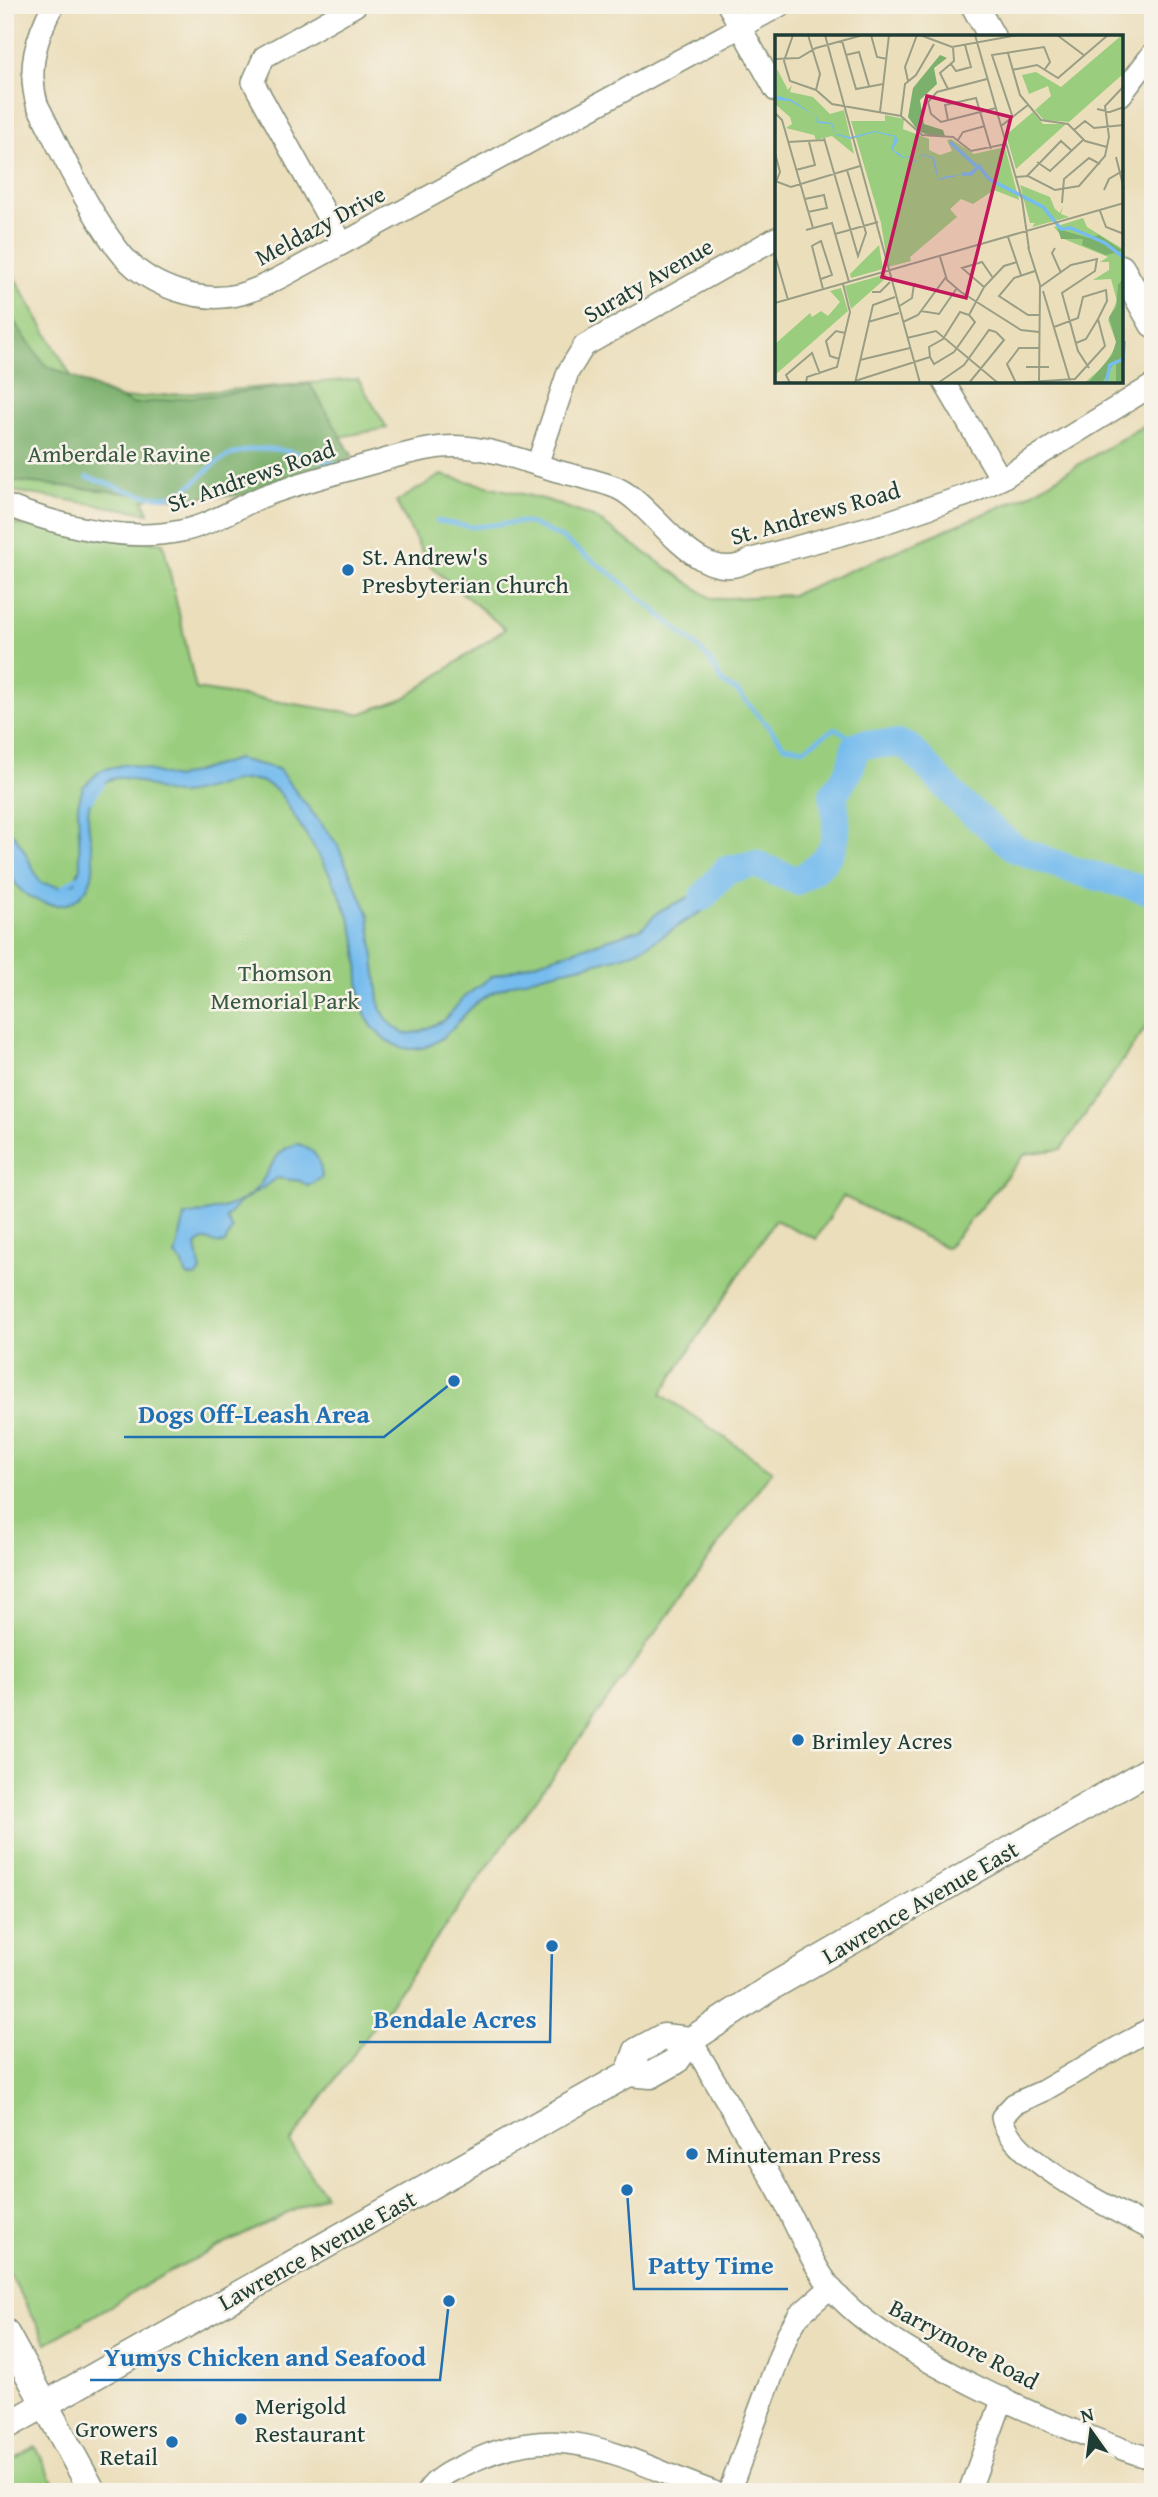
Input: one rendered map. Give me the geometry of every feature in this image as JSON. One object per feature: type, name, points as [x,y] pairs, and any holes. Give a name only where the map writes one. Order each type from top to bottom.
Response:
[{"type":"main road","points":[[974,5],[991,35]]},
{"type":"main road","points":[[1123,272],[1153,324]]},
{"type":"main road","name":"Lawrence Avenue East","points":[[5,2427],[629,2073],[637,2051],[663,2037],[691,2040],[773,1986],[1153,1768]]},
{"type":"main road","points":[[5,2332],[93,2492]]},
{"type":"street","name":"Meldazy Drive","points":[[53,5],[33,55],[32,80],[37,104],[102,224],[127,260],[156,281],[179,292],[239,295],[285,275],[781,5]]},
{"type":"street","points":[[342,243],[253,82],[264,57],[355,5]]},
{"type":"street","points":[[728,5],[775,89]]},
{"type":"street","points":[[1123,92],[1153,53]]},
{"type":"street","name":"Suraty Avenue","points":[[537,465],[568,372],[584,346],[775,239]]},
{"type":"street","points":[[945,383],[1001,479]]},
{"type":"street","name":"St. Andrews Road","points":[[5,505],[52,522],[135,535],[159,534],[198,526],[264,497],[333,473],[442,448],[462,446],[500,452],[617,488],[638,501],[659,525],[694,555],[723,566],[740,566],[752,559],[884,523],[967,495],[1001,479],[1153,385]]},
{"type":"street","points":[[1153,2027],[1043,2091],[1014,2104],[1002,2117],[1006,2132],[1021,2148],[1093,2200],[1153,2230]]},
{"type":"street","name":"Barrymore Road","points":[[691,2040],[764,2165],[830,2288],[855,2314],[885,2336],[1003,2398],[1153,2459]]},
{"type":"street","points":[[729,2492],[788,2333],[799,2315],[830,2288]]},
{"type":"street","points":[[969,2492],[1003,2398]]},
{"type":"street","points":[[427,2492],[436,2481],[485,2455],[528,2441],[551,2440],[590,2446],[714,2492]]},
{"type":"green space","name":"Amberdale Ravine","points":[[5,261],[86,402],[358,379],[387,428],[291,446],[143,500],[149,513],[5,490]]},
{"type":"green space","name":"Amberdale Ravine","points":[[5,309],[45,365],[133,404],[310,384],[353,457],[249,495],[173,498],[5,480]]},
{"type":"green space","name":"Thomson Memorial Park","points":[[1153,420],[1153,1017],[1061,1149],[1025,1154],[947,1248],[843,1196],[816,1239],[775,1220],[661,1394],[772,1470],[290,2143],[325,2195],[170,2271],[47,2343],[5,2265],[5,523],[163,543],[196,689],[359,714],[405,698],[505,629],[429,565],[396,502],[441,475],[547,500],[595,518],[712,599],[792,595],[1028,495]]},
{"type":"green space","points":[[36,2447],[58,2492],[5,2492],[5,2465]]},
{"type":"water","points":[[237,759],[278,769],[337,844],[369,915],[380,1008],[389,1022],[404,1034],[419,1032],[445,1020],[463,998],[491,977],[641,929],[659,911],[702,891],[706,909],[634,952],[522,981],[490,994],[480,1000],[437,1041],[427,1046],[408,1049],[388,1041],[368,1020],[361,1000],[357,946],[349,917],[323,863],[281,795],[270,786],[258,781],[234,781],[181,794],[129,779],[110,780],[100,786],[91,798],[88,812],[93,871],[89,884],[80,896],[68,904],[50,904],[32,899],[16,884],[8,863],[5,827],[21,845],[41,883],[63,887],[75,882],[80,867],[78,805],[83,787],[101,770],[128,764],[175,778]]},
{"type":"water","points":[[298,1144],[316,1156],[322,1177],[308,1186],[300,1181],[276,1178],[242,1202],[226,1219],[232,1229],[225,1243],[206,1240],[200,1242],[196,1246],[201,1272],[196,1277],[187,1276],[182,1262],[175,1256],[185,1216],[219,1209],[250,1195],[257,1189],[281,1152]]},
{"type":"waterway","points":[[87,477],[139,494],[160,497],[181,492],[224,458],[254,449],[286,451],[336,464]]},
{"type":"waterway","points":[[437,521],[473,527],[520,522],[532,524],[560,537],[617,578],[692,642],[709,659],[723,683],[737,691],[785,746],[804,749],[835,728],[860,744]]},
{"type":"waterway","points":[[703,897],[726,870],[755,864],[797,881],[821,863],[833,846],[835,835],[833,795],[850,770],[855,747],[860,744],[900,744],[910,748],[961,803],[1016,849],[1070,869],[1153,892]]},
{"type":"waterway","points":[[91,800],[103,784]]},
{"type":"waterway","points":[[63,887],[76,878]]},
{"type":"place","name":"St. Andrew's Presbyterian Church","points":[[348,570]]},
{"type":"place","name":"Dogs Off-Leash Area","points":[[454,1381]]},
{"type":"place","name":"Brimley Acres","points":[[798,1740]]},
{"type":"place","name":"Bendale Acres","points":[[552,1946]]},
{"type":"place","name":"Minuteman Press","points":[[692,2154]]},
{"type":"place","name":"Patty Time","points":[[627,2190]]},
{"type":"place","name":"Yumys Chicken and Seafood","points":[[449,2301]]},
{"type":"place","name":"Merigold Restaurant","points":[[241,2419]]},
{"type":"place","name":"Growers Retail","points":[[172,2442]]}]
